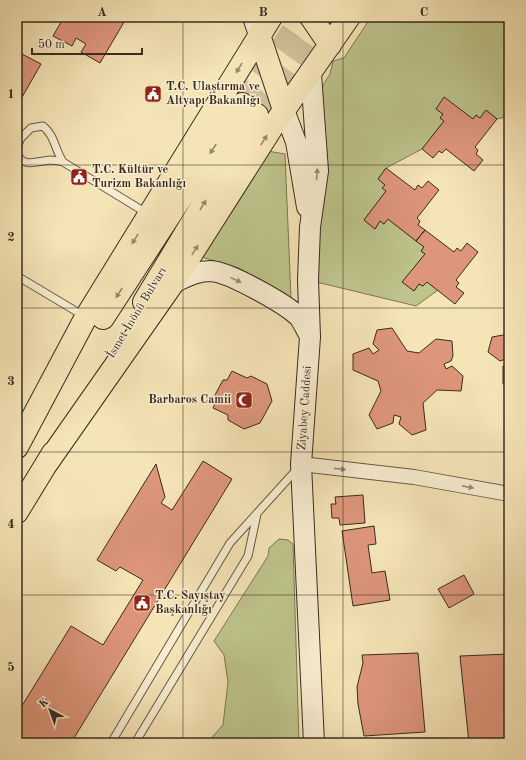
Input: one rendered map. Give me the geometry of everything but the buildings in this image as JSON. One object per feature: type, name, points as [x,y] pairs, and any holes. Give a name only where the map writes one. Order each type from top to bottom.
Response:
[{"type":"main road","points":[[17,447],[86,317],[150,215],[256,26],[271,17]]},
{"type":"main road","points":[[311,17],[330,45]]},
{"type":"main road","points":[[45,466],[173,283],[284,110],[311,74],[349,17]]},
{"type":"main road","points":[[256,26],[296,142],[310,227]]},
{"type":"main road","name":"Ziyabey Caddesi","points":[[311,74],[318,171],[310,227],[308,280],[310,337],[301,464],[314,743]]},
{"type":"main road","name":"İsmet İnönü Bulvarı","points":[[17,450],[250,110],[17,512]]},
{"type":"main road","points":[[173,283],[194,272],[213,271],[232,277],[277,301],[299,317],[310,337]]},
{"type":"street","points":[[301,464],[414,477],[509,494]]},
{"type":"lane","points":[[17,146],[21,138],[31,128],[43,126],[50,132],[57,153],[63,162]]},
{"type":"lane","points":[[17,152],[18,157],[24,162],[31,164],[51,160],[63,162],[150,215]]},
{"type":"lane","points":[[17,276],[86,317]]},
{"type":"lane","points":[[111,743],[230,543],[301,464]]},
{"type":"lane","points":[[135,743],[248,556],[257,513]]},
{"type":"green space","points":[[371,17],[509,17],[509,116],[497,119],[486,110],[480,118],[476,115],[473,119],[444,98],[436,109],[443,114],[440,118],[444,121],[422,149],[386,168],[378,179],[385,185],[382,188],[386,191],[364,220],[375,229],[380,221],[384,224],[388,219],[424,247],[421,251],[425,254],[403,282],[414,291],[419,284],[423,286],[427,282],[438,290],[416,306],[308,280],[304,220],[323,85],[330,74],[333,61],[344,58]]},
{"type":"green space","points":[[267,151],[285,154],[291,298],[239,268],[198,256]]},
{"type":"green space","points":[[279,539],[288,540],[293,544],[299,743],[207,743],[223,725],[228,682],[224,655],[214,641],[268,556],[269,548]]},
{"type":"tunnel","points":[[242,104],[302,17]]},
{"type":"tunnel","points":[[257,115],[325,17]]},
{"type":"place","name":"T.C. Ulaştırma ve Altyapı Bakanlığı","points":[[153,94]]},
{"type":"place","name":"T.C. Kültür ve Turizm Bakanlığı","points":[[79,177]]},
{"type":"place","name":"Barbaros Camii","points":[[244,400]]},
{"type":"place","name":"T.C. Sayıştay Başkanlığı","points":[[142,603]]}]
